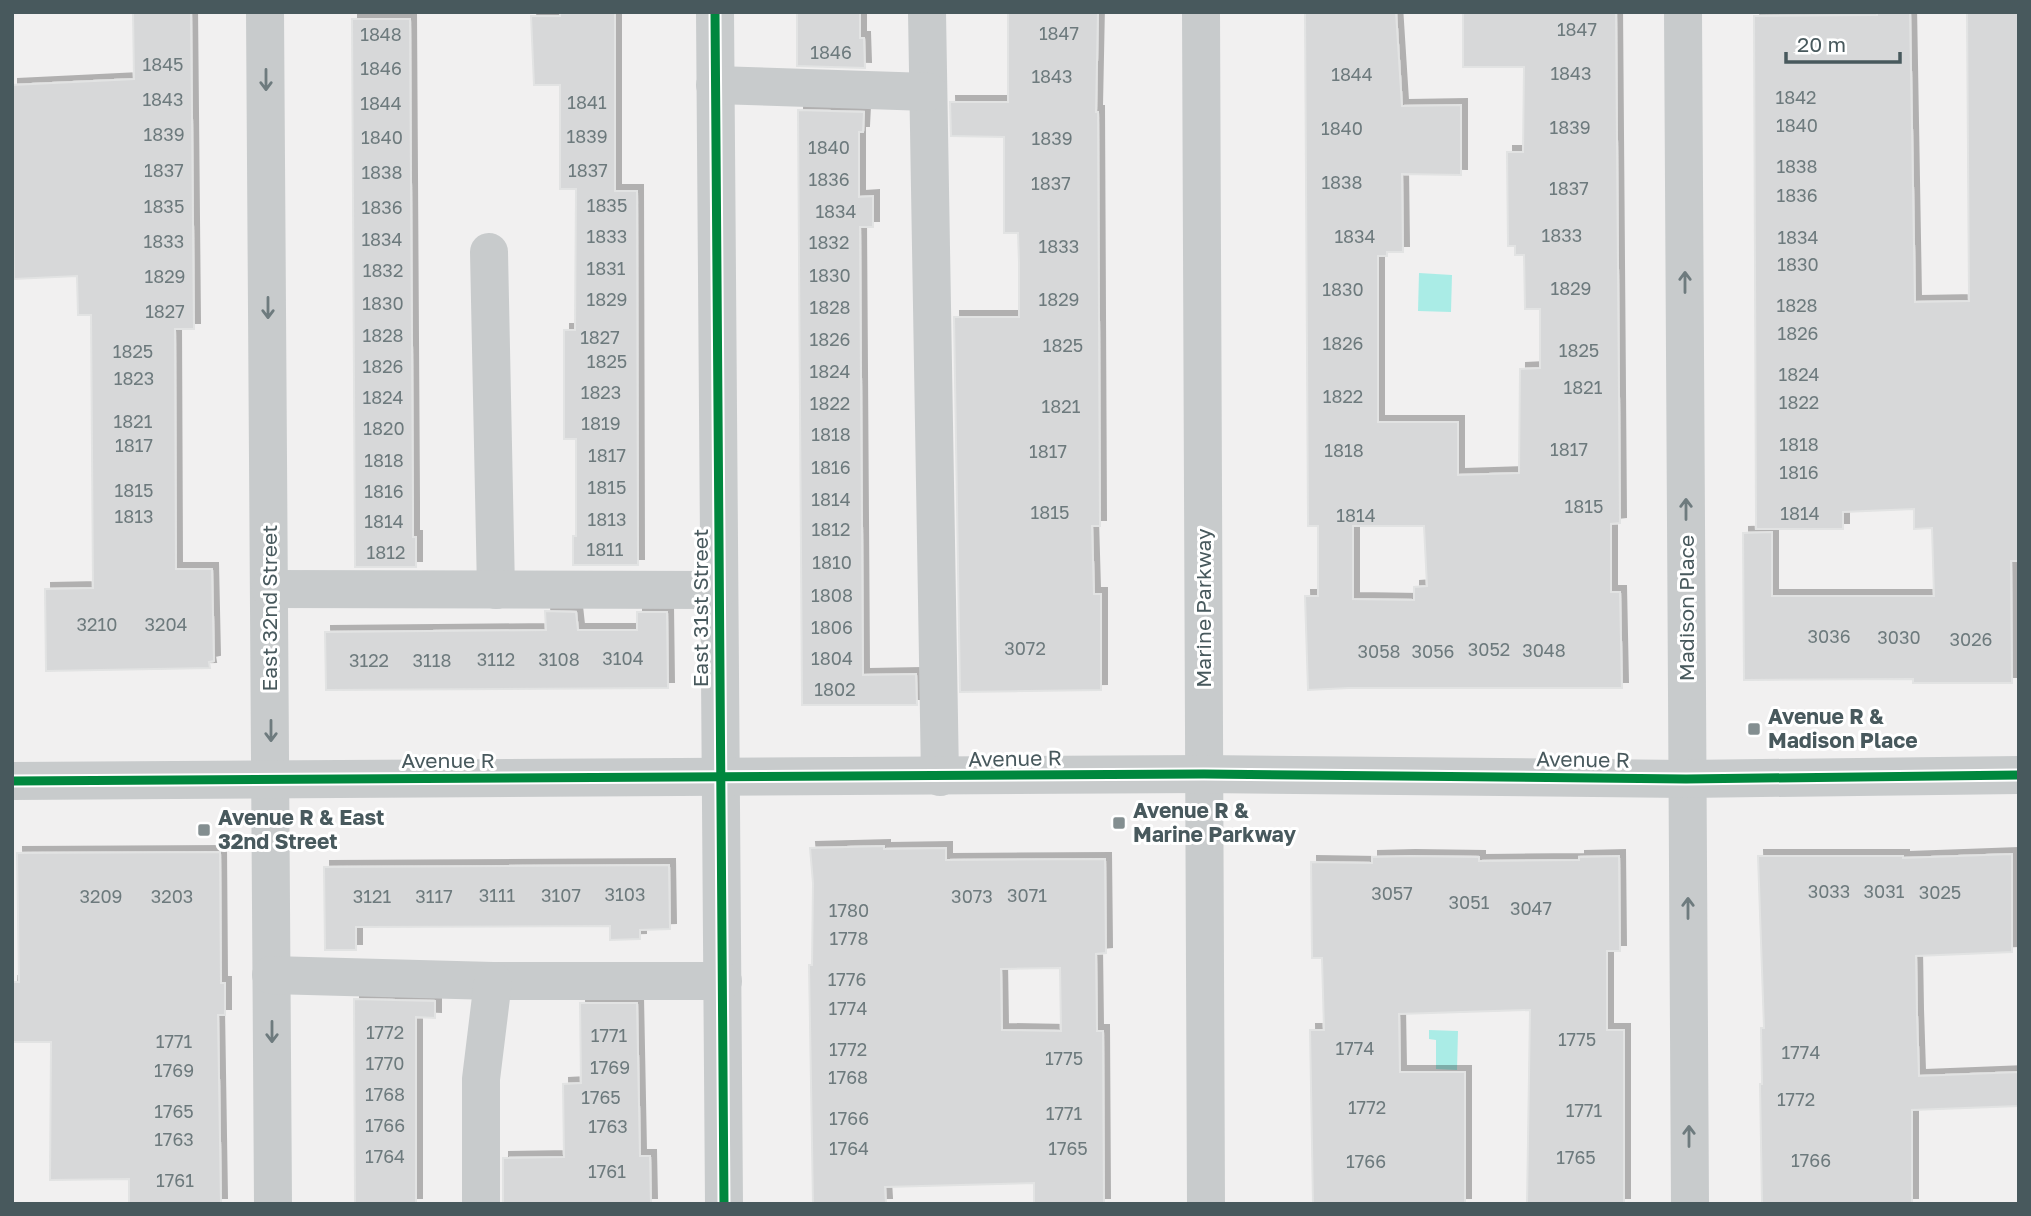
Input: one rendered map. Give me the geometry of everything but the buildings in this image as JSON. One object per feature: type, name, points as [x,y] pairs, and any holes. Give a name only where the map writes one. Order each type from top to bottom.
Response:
[{"type":"street","name":"East 32nd Street","points":[[265,12],[273,1204]]},
{"type":"street","name":"East 31st Street","points":[[715,12],[724,1204]]},
{"type":"street","points":[[927,12],[940,777]]},
{"type":"street","name":"Marine Parkway","points":[[1201,12],[1206,1204]]},
{"type":"street","name":"Madison Place","points":[[1683,12],[1690,1204]]},
{"type":"street","points":[[715,85],[928,92]]},
{"type":"street","points":[[489,252],[496,590]]},
{"type":"street","points":[[270,589],[718,590]]},
{"type":"street","name":"Avenue R","points":[[12,781],[1204,774],[1686,779],[2019,775]]},
{"type":"street","points":[[271,975],[494,981],[723,981]]},
{"type":"street","points":[[481,1204],[481,1079],[494,981]]},
{"type":"water","points":[[1419,273],[1452,275],[1451,312],[1418,311]]},
{"type":"water","points":[[1429,1030],[1458,1031],[1457,1070],[1436,1069],[1436,1040],[1429,1039]]},
{"type":"cycle path","points":[[715,12],[724,1204]]},
{"type":"cycle path","points":[[12,781],[1204,774],[1686,779],[2019,775]]},
{"type":"place","name":"Avenue R & Madison Place","points":[[1754,729]]},
{"type":"place","name":"Avenue R & Marine Parkway","points":[[1119,823]]},
{"type":"place","name":"Avenue R & East 32nd Street","points":[[204,830]]}]
